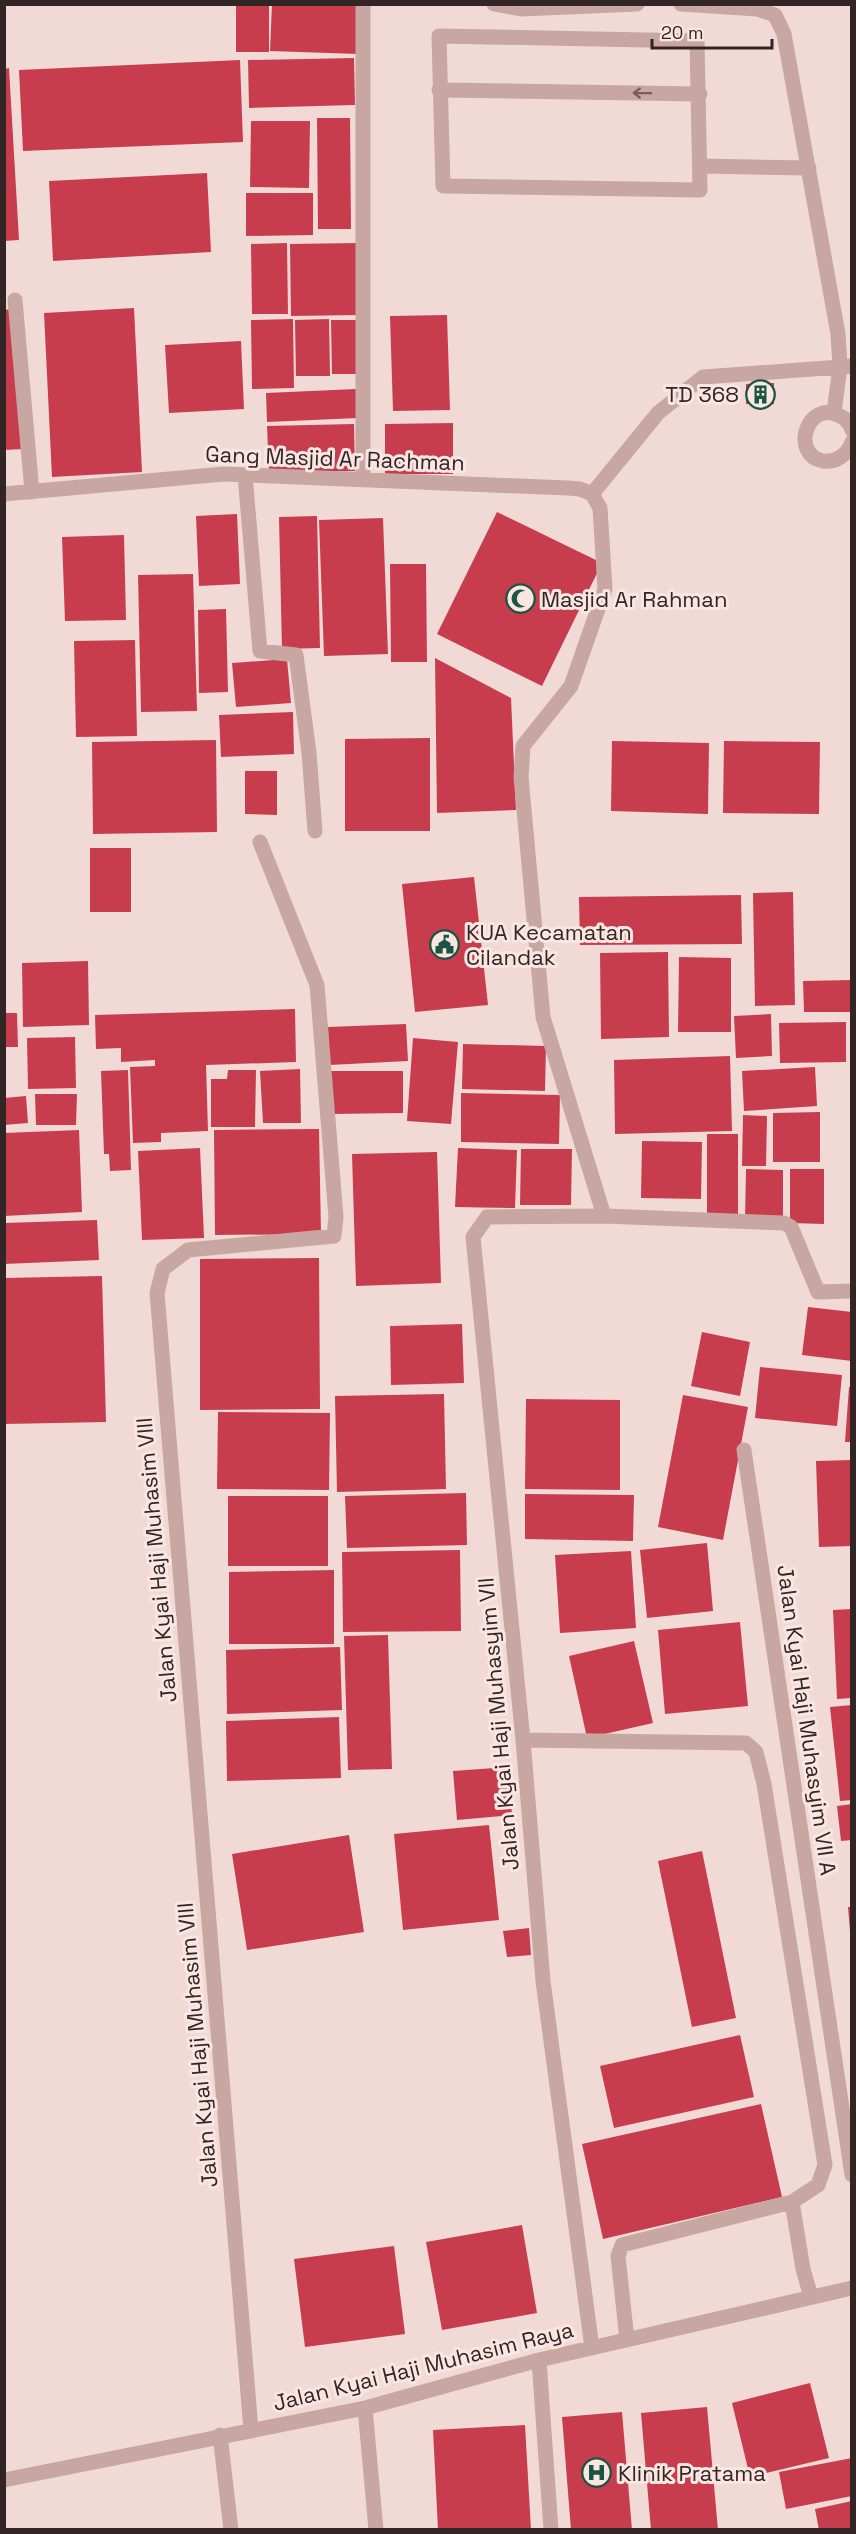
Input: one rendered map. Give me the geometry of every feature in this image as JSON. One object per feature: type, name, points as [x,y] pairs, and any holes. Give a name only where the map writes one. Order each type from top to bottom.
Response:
[{"type":"street","points":[[363,4],[363,480]]},
{"type":"street","points":[[494,4],[520,9],[637,4]]},
{"type":"street","points":[[681,4],[757,9],[775,15],[784,34],[810,168],[838,334],[846,366],[834,412]]},
{"type":"street","points":[[439,36],[697,41],[700,94],[700,190],[443,186],[439,36]]},
{"type":"street","points":[[439,90],[700,94]]},
{"type":"street","points":[[701,166],[810,168]]},
{"type":"street","points":[[15,300],[32,492]]},
{"type":"street","points":[[846,366],[703,377],[658,413],[592,494],[600,508],[605,589],[571,686],[523,746],[521,777],[543,1017],[604,1216],[784,1223],[791,1227],[818,1292],[852,1291]]},
{"type":"street","points":[[852,430],[844,418],[834,412],[823,413],[813,417],[804,437],[806,448],[813,456],[823,461],[844,456],[852,442]]},
{"type":"street","points":[[245,475],[260,651],[296,655],[309,753],[315,831]]},
{"type":"street","name":"Gang Masjid Ar Rachman","points":[[4,494],[202,476],[245,475],[568,488],[580,489],[592,494]]},
{"type":"street","name":"Jalan Kyai Haji Muhasim VIII","points":[[251,2430],[157,1293],[163,1269],[188,1250],[334,1236],[336,1217],[317,985],[260,842]]},
{"type":"street","name":"Jalan Kyai Haji Muhasyim VII","points":[[592,2348],[543,1981],[523,1740],[473,1237],[487,1217],[604,1216]]},
{"type":"street","name":"Jalan Kyai Haji Muhasyim VII A","points":[[744,1450],[852,2175]]},
{"type":"street","points":[[523,1740],[746,1743],[756,1752],[764,1784],[825,2165],[818,2185],[792,2202],[622,2245],[618,2256],[627,2340]]},
{"type":"street","points":[[792,2202],[811,2297]]},
{"type":"street","name":"Jalan Kyai Haji Muhasim Raya","points":[[4,2480],[365,2408],[539,2361],[852,2288]]},
{"type":"street","points":[[539,2361],[551,2529]]},
{"type":"street","points":[[365,2408],[376,2529]]},
{"type":"street","points":[[220,2436],[231,2529]]},
{"type":"building","points":[[236,4],[269,4],[269,52],[236,52]]},
{"type":"building","points":[[272,4],[359,4],[358,54],[270,51]]},
{"type":"building","points":[[354,58],[355,105],[249,108],[248,60]]},
{"type":"building","points":[[240,60],[243,142],[23,151],[19,70]]},
{"type":"building","points":[[9,68],[19,240],[4,241],[4,69]]},
{"type":"building","points":[[317,118],[350,118],[351,229],[318,229]]},
{"type":"building","points":[[251,121],[310,121],[309,188],[250,187]]},
{"type":"building","points":[[207,173],[211,252],[53,261],[49,181]]},
{"type":"building","points":[[246,193],[313,193],[313,235],[246,236]]},
{"type":"building","points":[[287,243],[288,314],[252,314],[251,244]]},
{"type":"building","points":[[357,243],[358,315],[291,316],[290,244]]},
{"type":"building","points":[[134,308],[142,472],[52,477],[44,313]]},
{"type":"building","points":[[13,309],[23,449],[4,450],[4,310]]},
{"type":"building","points":[[447,315],[450,410],[393,411],[390,316]]},
{"type":"building","points":[[293,319],[294,388],[252,389],[251,320]]},
{"type":"building","points":[[329,319],[330,376],[296,376],[295,320]]},
{"type":"building","points":[[331,320],[361,320],[361,374],[332,374]]},
{"type":"building","points":[[241,341],[244,409],[169,413],[165,345]]},
{"type":"building","name":"TD 368","points":[[774,383],[774,404],[746,404],[746,384]]},
{"type":"building","points":[[356,389],[358,418],[267,422],[266,393]]},
{"type":"building","points":[[453,423],[453,474],[385,474],[385,424]]},
{"type":"building","points":[[354,424],[355,471],[269,473],[267,426]]},
{"type":"building","name":"Masjid Ar Rahman","points":[[497,512],[602,563],[542,686],[437,634]]},
{"type":"building","points":[[237,514],[240,584],[199,586],[196,516]]},
{"type":"building","points":[[317,516],[320,648],[282,649],[279,517]]},
{"type":"building","points":[[383,518],[388,654],[324,656],[319,520]]},
{"type":"building","points":[[124,535],[126,620],[65,621],[62,537]]},
{"type":"building","points":[[390,564],[426,564],[427,662],[391,662]]},
{"type":"building","points":[[193,574],[197,711],[141,712],[138,575]]},
{"type":"building","points":[[226,609],[228,692],[199,693],[198,610]]},
{"type":"building","points":[[135,640],[137,736],[76,737],[74,641]]},
{"type":"building","points":[[435,658],[511,698],[516,810],[437,813]]},
{"type":"building","points":[[287,659],[291,703],[236,707],[232,663]]},
{"type":"building","points":[[293,712],[294,754],[221,757],[219,715]]},
{"type":"building","points":[[430,738],[430,831],[345,831],[345,739]]},
{"type":"building","points":[[216,740],[217,832],[93,834],[92,742]]},
{"type":"building","points":[[612,741],[709,743],[708,814],[611,811]]},
{"type":"building","points":[[724,741],[820,742],[819,814],[723,813]]},
{"type":"building","points":[[245,771],[277,771],[277,815],[245,814]]},
{"type":"building","points":[[90,848],[131,848],[131,912],[90,912]]},
{"type":"building","name":"KUA Kecamatan Cilandak","points":[[474,877],[488,1005],[415,1012],[402,884]]},
{"type":"building","points":[[793,892],[795,1005],[755,1006],[753,893]]},
{"type":"building","points":[[741,895],[742,944],[580,945],[579,897]]},
{"type":"building","points":[[668,952],[669,1037],[601,1039],[600,953]]},
{"type":"building","points":[[679,957],[731,958],[731,1032],[678,1032]]},
{"type":"building","points":[[88,961],[89,1025],[23,1027],[22,963]]},
{"type":"building","points":[[852,980],[852,1012],[804,1012],[803,981]]},
{"type":"building","points":[[295,1009],[296,1062],[206,1065],[208,1131],[161,1133],[161,1142],[133,1143],[130,1067],[155,1066],[155,1060],[121,1062],[121,1048],[96,1049],[95,1015]]},
{"type":"building","points":[[4,1013],[17,1013],[18,1047],[4,1047]]},
{"type":"building","points":[[771,1014],[772,1056],[736,1058],[734,1016]]},
{"type":"building","points":[[846,1022],[846,1062],[780,1063],[779,1023]]},
{"type":"building","points":[[406,1024],[408,1061],[329,1065],[328,1027]]},
{"type":"building","points":[[75,1037],[76,1088],[28,1089],[27,1038]]},
{"type":"building","points":[[413,1038],[458,1042],[451,1124],[407,1121]]},
{"type":"building","points":[[463,1044],[546,1046],[545,1091],[462,1089]]},
{"type":"building","points":[[730,1056],[732,1131],[615,1134],[614,1060]]},
{"type":"building","points":[[815,1067],[817,1106],[744,1111],[742,1071]]},
{"type":"building","points":[[300,1069],[301,1123],[263,1123],[260,1071]]},
{"type":"building","points":[[128,1070],[131,1170],[110,1171],[109,1154],[104,1154],[101,1071]]},
{"type":"building","points":[[228,1070],[256,1070],[255,1127],[211,1127],[211,1079],[227,1079]]},
{"type":"building","points":[[331,1071],[403,1071],[403,1113],[331,1114]]},
{"type":"building","points":[[461,1093],[560,1095],[559,1144],[461,1142]]},
{"type":"building","points":[[35,1094],[77,1094],[76,1125],[36,1125]]},
{"type":"building","points":[[26,1096],[28,1123],[4,1125],[4,1098]]},
{"type":"building","points":[[820,1112],[820,1162],[773,1162],[773,1113]]},
{"type":"building","points":[[743,1115],[767,1116],[766,1166],[742,1166]]},
{"type":"building","points":[[319,1129],[321,1234],[215,1235],[214,1130]]},
{"type":"building","points":[[79,1130],[82,1212],[4,1216],[4,1133]]},
{"type":"building","points":[[707,1134],[738,1134],[738,1218],[707,1218]]},
{"type":"building","points":[[642,1141],[702,1142],[701,1199],[641,1198]]},
{"type":"building","points":[[200,1148],[204,1238],[142,1240],[138,1151]]},
{"type":"building","points":[[458,1148],[517,1150],[515,1208],[455,1207]]},
{"type":"building","points":[[521,1149],[572,1149],[571,1205],[520,1205]]},
{"type":"building","points":[[437,1152],[441,1283],[356,1286],[352,1154]]},
{"type":"building","points":[[746,1169],[783,1170],[783,1220],[745,1220]]},
{"type":"building","points":[[790,1169],[824,1169],[824,1224],[790,1223]]},
{"type":"building","points":[[97,1220],[99,1260],[4,1264],[4,1223]]},
{"type":"building","points":[[319,1258],[320,1409],[200,1410],[200,1259]]},
{"type":"building","points":[[102,1276],[106,1422],[4,1424],[4,1278]]},
{"type":"building","points":[[808,1307],[852,1312],[852,1361],[802,1355]]},
{"type":"building","points":[[462,1324],[464,1383],[391,1385],[390,1326]]},
{"type":"building","points":[[702,1332],[750,1342],[740,1396],[691,1386]]},
{"type":"building","points":[[760,1367],[842,1375],[837,1426],[755,1418]]},
{"type":"building","points":[[849,1387],[852,1387],[852,1442],[845,1442]]},
{"type":"building","points":[[444,1394],[446,1489],[337,1492],[335,1396]]},
{"type":"building","points":[[683,1395],[748,1407],[723,1540],[658,1527]]},
{"type":"building","points":[[526,1399],[620,1400],[620,1490],[525,1489]]},
{"type":"building","points":[[218,1412],[330,1413],[329,1490],[217,1489]]},
{"type":"building","points":[[852,1460],[852,1546],[819,1547],[816,1461]]},
{"type":"building","points":[[466,1493],[467,1545],[347,1548],[345,1496]]},
{"type":"building","points":[[525,1494],[634,1495],[633,1541],[525,1539]]},
{"type":"building","points":[[228,1496],[328,1496],[328,1566],[228,1566]]},
{"type":"building","points":[[707,1543],[713,1611],[647,1618],[640,1550]]},
{"type":"building","points":[[460,1550],[461,1631],[343,1632],[342,1552]]},
{"type":"building","points":[[631,1551],[636,1628],[560,1633],[555,1555]]},
{"type":"building","points":[[334,1570],[334,1644],[229,1644],[229,1572]]},
{"type":"building","points":[[852,1609],[852,1698],[837,1699],[833,1610]]},
{"type":"building","points":[[740,1622],[748,1706],[665,1714],[658,1630]]},
{"type":"building","points":[[388,1635],[392,1769],[348,1770],[344,1636]]},
{"type":"building","points":[[634,1641],[653,1723],[587,1738],[569,1656]]},
{"type":"building","points":[[340,1647],[342,1710],[227,1714],[226,1650]]},
{"type":"building","points":[[852,1705],[852,1800],[840,1801],[830,1707]]},
{"type":"building","points":[[339,1717],[341,1778],[227,1781],[226,1721]]},
{"type":"building","points":[[508,1767],[512,1815],[457,1820],[453,1771]]},
{"type":"building","points":[[852,1804],[852,1840],[841,1841],[837,1806]]},
{"type":"building","points":[[489,1825],[499,1920],[403,1930],[394,1834]]},
{"type":"building","points":[[349,1835],[364,1932],[247,1950],[232,1854]]},
{"type":"building","points":[[702,1851],[736,2018],[692,2027],[658,1861]]},
{"type":"building","points":[[848,1907],[852,1907],[852,1931],[850,1931]]},
{"type":"building","points":[[529,1928],[531,1955],[507,1957],[503,1931]]},
{"type":"building","points":[[740,2035],[754,2097],[614,2128],[600,2066]]},
{"type":"building","points":[[761,2104],[782,2197],[603,2239],[582,2144]]},
{"type":"building","points":[[522,2225],[537,2313],[442,2330],[426,2242]]},
{"type":"building","points":[[394,2246],[405,2334],[305,2347],[294,2259]]},
{"type":"building","points":[[810,2383],[829,2458],[750,2477],[732,2403]]},
{"type":"building","points":[[707,2407],[718,2530],[651,2530],[641,2413]]},
{"type":"building","name":"Klinik Pratama","points":[[622,2412],[632,2530],[571,2530],[562,2417]]},
{"type":"building","points":[[525,2425],[531,2530],[438,2530],[433,2430]]},
{"type":"building","points":[[852,2458],[852,2496],[786,2509],[779,2472]]},
{"type":"building","points":[[852,2501],[852,2530],[819,2530],[815,2509]]},
{"type":"place","name":"TD 368","points":[[760,394]]},
{"type":"place","name":"Masjid Ar Rahman","points":[[520,599]]},
{"type":"place","name":"KUA Kecamatan Cilandak","points":[[445,945]]},
{"type":"place","name":"Klinik Pratama","points":[[597,2473]]}]
